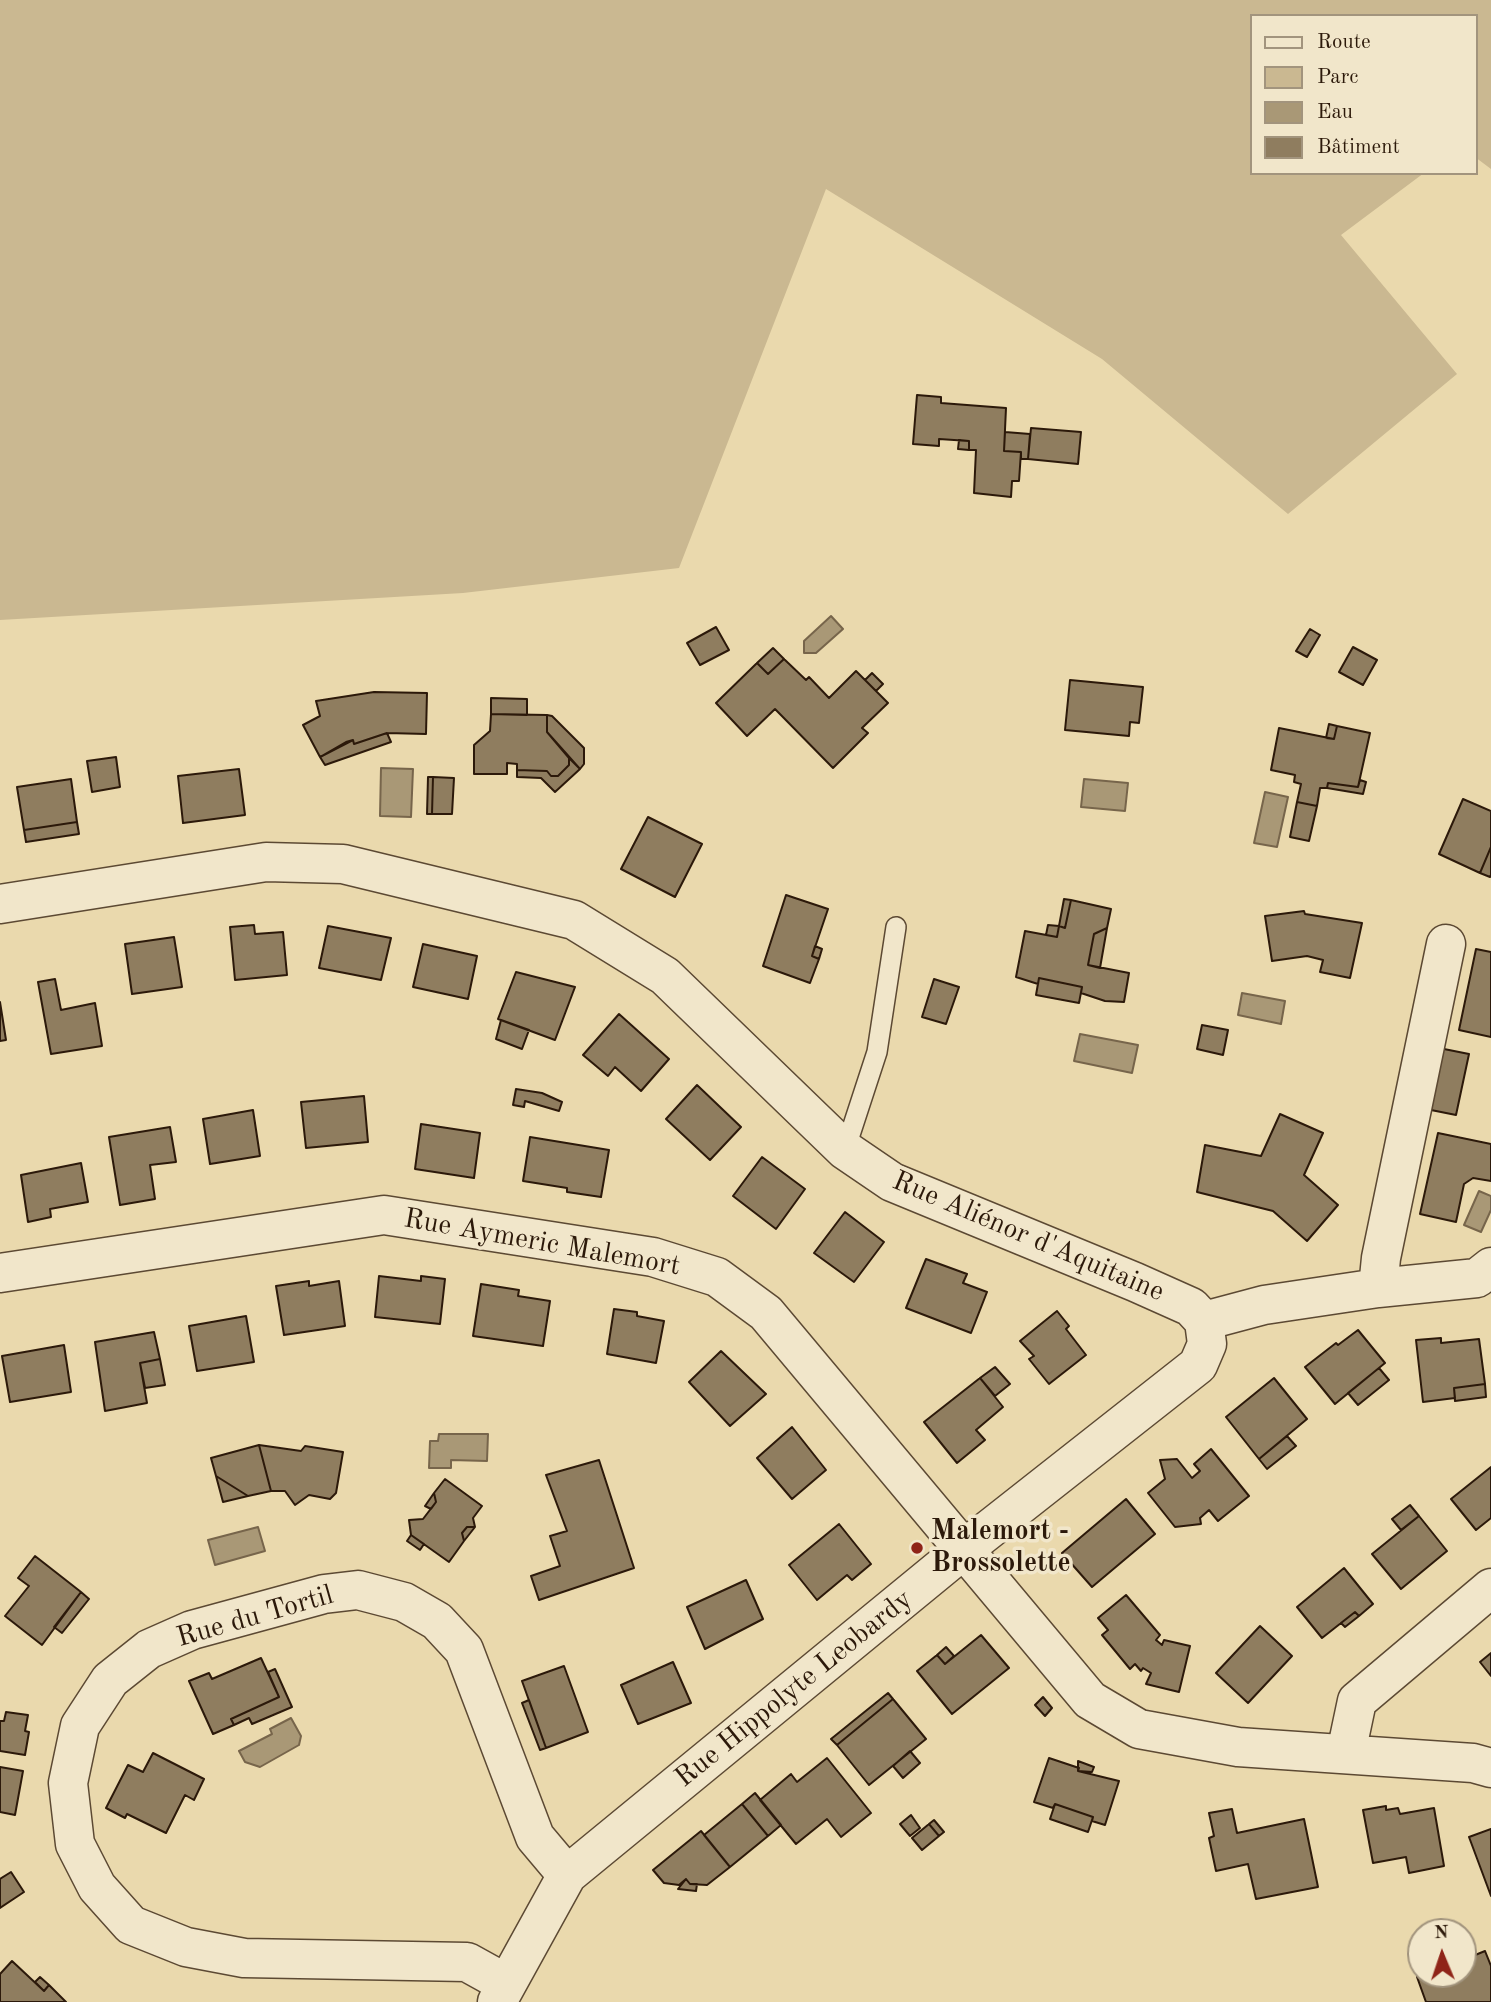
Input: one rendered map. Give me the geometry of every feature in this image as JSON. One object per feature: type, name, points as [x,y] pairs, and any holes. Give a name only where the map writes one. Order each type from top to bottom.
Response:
[{"type":"street","name":"Rue Aliénor d'Aquitaine","points":[[0,904],[267,863],[343,864],[573,920],[665,976],[845,1150],[892,1182],[1135,1282],[1191,1307],[1204,1321]]},
{"type":"street","points":[[1378,1288],[1381,1258],[1446,944]]},
{"type":"street","name":"Rue Aymeric Malemort","points":[[0,1273],[384,1215],[653,1256],[717,1278],[766,1313],[1090,1700],[1139,1729],[1238,1747],[1473,1763],[1491,1768]]},
{"type":"street","points":[[1204,1321],[1264,1305],[1378,1288],[1477,1278],[1491,1266]]},
{"type":"street","name":"Rue Hippolyte Leobardy","points":[[501,1992],[567,1875],[964,1550],[1198,1365],[1207,1344],[1204,1321]]},
{"type":"street","points":[[1346,1753],[1357,1701],[1491,1588]]},
{"type":"street","name":"Rue du Tortil","points":[[501,1992],[467,1962],[244,1958],[186,1947],[131,1925],[97,1887],[75,1844],[68,1783],[79,1726],[110,1680],[149,1649],[192,1630],[324,1594],[358,1590],[404,1602],[437,1621],[464,1650],[535,1837],[567,1875]]},
{"type":"lane","points":[[845,1150],[877,1052],[895,927]]},
{"type":"green space","points":[[0,0],[1491,0],[1491,169],[1477,158],[1477,14],[1250,14],[1250,175],[1421,175],[1341,235],[1457,374],[1288,514],[1102,359],[826,189],[679,568],[463,593],[0,620]]},
{"type":"water","points":[[831,616],[843,629],[816,653],[804,653],[804,641]]},
{"type":"water","points":[[381,768],[413,769],[411,817],[380,816]]},
{"type":"water","points":[[1084,779],[1128,783],[1125,811],[1081,807]]},
{"type":"water","points":[[1265,792],[1288,797],[1277,847],[1254,843]]},
{"type":"water","points":[[1242,993],[1285,1001],[1281,1024],[1238,1015]]},
{"type":"water","points":[[1080,1034],[1138,1045],[1132,1073],[1074,1061]]},
{"type":"water","points":[[1479,1191],[1491,1196],[1491,1210],[1481,1232],[1464,1225]]},
{"type":"water","points":[[439,1434],[488,1434],[487,1461],[451,1460],[451,1468],[429,1468],[430,1441],[438,1441]]},
{"type":"water","points":[[258,1527],[265,1551],[215,1565],[208,1540]]},
{"type":"water","points":[[291,1718],[301,1736],[299,1745],[260,1767],[245,1762],[239,1751],[272,1734],[270,1729]]},
{"type":"building","points":[[917,395],[941,397],[941,403],[1006,408],[1004,451],[1021,452],[1019,481],[1012,481],[1011,497],[974,493],[976,450],[969,450],[969,441],[939,439],[939,446],[913,444]]},
{"type":"building","points":[[1031,428],[1081,432],[1078,464],[1028,459]]},
{"type":"building","points":[[1005,432],[1030,434],[1028,459],[1021,459],[1021,452],[1004,451]]},
{"type":"building","points":[[959,440],[969,441],[969,450],[958,449]]},
{"type":"building","points":[[716,627],[729,650],[700,665],[687,643]]},
{"type":"building","points":[[1310,629],[1320,635],[1307,657],[1296,651]]},
{"type":"building","points":[[1353,647],[1377,660],[1363,685],[1339,672]]},
{"type":"building","points":[[773,648],[784,659],[768,674],[757,663]]},
{"type":"building","points":[[784,659],[806,680],[809,677],[829,698],[856,671],[888,703],[862,728],[868,733],[833,768],[775,709],[747,736],[716,703],[757,663],[768,674]]},
{"type":"building","points":[[872,673],[883,684],[876,691],[865,680]]},
{"type":"building","points":[[1070,680],[1143,687],[1139,723],[1130,722],[1129,736],[1065,730]]},
{"type":"building","points":[[374,692],[427,693],[426,734],[387,733],[354,744],[353,740],[320,757],[303,725],[320,716],[316,701]]},
{"type":"building","points":[[491,698],[527,699],[527,715],[491,714]]},
{"type":"building","points":[[491,714],[547,715],[547,732],[569,758],[569,765],[558,776],[551,776],[547,771],[517,770],[517,764],[507,763],[507,774],[474,774],[474,745],[490,731]]},
{"type":"building","points":[[547,715],[552,716],[584,748],[584,764],[580,769],[547,732]]},
{"type":"building","points":[[1329,724],[1337,726],[1334,739],[1326,738]]},
{"type":"building","points":[[1337,726],[1370,733],[1358,787],[1328,783],[1327,788],[1320,788],[1317,806],[1297,802],[1301,784],[1294,782],[1295,775],[1271,770],[1279,728],[1334,739]]},
{"type":"building","points":[[387,733],[391,742],[325,765],[320,757],[346,742],[353,740],[354,744]]},
{"type":"building","points":[[116,757],[120,787],[92,792],[87,761]]},
{"type":"building","points":[[569,758],[580,769],[555,792],[541,778],[517,777],[517,770],[547,771],[551,776],[558,776],[569,765]]},
{"type":"building","points":[[239,769],[245,815],[183,823],[178,776]]},
{"type":"building","points":[[428,777],[433,777],[432,814],[427,814]]},
{"type":"building","points":[[433,777],[454,778],[452,814],[432,814]]},
{"type":"building","points":[[71,779],[77,822],[24,830],[17,787]]},
{"type":"building","points":[[1360,780],[1366,782],[1363,794],[1327,788],[1328,783],[1358,787]]},
{"type":"building","points":[[1463,799],[1491,811],[1491,847],[1480,873],[1439,854]]},
{"type":"building","points":[[1297,802],[1317,806],[1309,841],[1290,837]]},
{"type":"building","points":[[648,817],[702,844],[675,897],[621,869]]},
{"type":"building","points":[[77,822],[79,834],[26,842],[24,830]]},
{"type":"building","points":[[1491,847],[1491,875],[1490,877],[1480,873]]},
{"type":"building","points":[[786,895],[828,909],[812,956],[819,959],[810,983],[763,966]]},
{"type":"building","points":[[1064,899],[1071,900],[1065,928],[1059,926]]},
{"type":"building","points":[[1071,900],[1111,909],[1107,928],[1094,934],[1088,965],[1129,973],[1124,1002],[1105,1001],[1081,993],[1082,987],[1039,978],[1038,984],[1016,977],[1025,931],[1057,937],[1059,926],[1065,928]]},
{"type":"building","points":[[1304,911],[1305,914],[1362,923],[1350,978],[1320,972],[1323,960],[1307,956],[1272,961],[1265,916]]},
{"type":"building","points":[[254,925],[255,934],[283,932],[287,975],[235,980],[230,927]]},
{"type":"building","points":[[1048,925],[1059,926],[1057,937],[1046,935]]},
{"type":"building","points":[[328,926],[391,938],[381,980],[319,968]]},
{"type":"building","points":[[1107,928],[1100,968],[1088,965],[1094,934]]},
{"type":"building","points":[[174,937],[182,987],[132,994],[125,944]]},
{"type":"building","points":[[423,944],[477,956],[468,999],[413,987]]},
{"type":"building","points":[[815,946],[822,949],[819,959],[812,956]]},
{"type":"building","points":[[1476,949],[1491,952],[1491,1037],[1459,1030]]},
{"type":"building","points":[[516,972],[575,987],[555,1040],[498,1019]]},
{"type":"building","points":[[1039,978],[1082,987],[1079,1003],[1036,995]]},
{"type":"building","points":[[55,979],[61,1010],[95,1003],[102,1046],[51,1054],[38,982]]},
{"type":"building","points":[[934,979],[959,987],[946,1024],[922,1017]]},
{"type":"building","points":[[0,1002],[6,1040],[0,1041]]},
{"type":"building","points":[[619,1014],[669,1059],[641,1091],[615,1067],[608,1076],[583,1055]]},
{"type":"building","points":[[501,1020],[529,1030],[522,1049],[496,1039]]},
{"type":"building","points":[[1202,1025],[1228,1030],[1223,1055],[1197,1049]]},
{"type":"building","points":[[1439,1048],[1469,1054],[1456,1115],[1426,1109]]},
{"type":"building","points":[[697,1085],[741,1127],[710,1160],[666,1119]]},
{"type":"building","points":[[516,1089],[542,1093],[562,1102],[559,1111],[525,1101],[524,1107],[513,1105]]},
{"type":"building","points":[[364,1096],[368,1142],[306,1148],[301,1102]]},
{"type":"building","points":[[253,1110],[260,1156],[210,1164],[203,1119]]},
{"type":"building","points":[[1280,1114],[1323,1133],[1304,1175],[1338,1205],[1307,1241],[1273,1211],[1197,1192],[1205,1145],[1261,1156]]},
{"type":"building","points":[[421,1124],[480,1133],[474,1178],[415,1169]]},
{"type":"building","points":[[170,1127],[176,1162],[150,1165],[155,1199],[120,1205],[109,1137]]},
{"type":"building","points":[[1438,1133],[1491,1144],[1491,1181],[1473,1178],[1464,1184],[1456,1222],[1420,1214]]},
{"type":"building","points":[[530,1137],[609,1150],[601,1197],[523,1181]]},
{"type":"building","points":[[762,1157],[805,1189],[776,1229],[733,1196]]},
{"type":"building","points":[[81,1163],[88,1202],[50,1209],[51,1217],[28,1222],[21,1175]]},
{"type":"building","points":[[845,1212],[884,1242],[854,1282],[814,1253]]},
{"type":"building","points":[[926,1259],[967,1274],[963,1283],[987,1292],[971,1333],[906,1308]]},
{"type":"building","points":[[379,1276],[421,1281],[421,1276],[445,1279],[440,1324],[375,1317]]},
{"type":"building","points":[[309,1281],[309,1286],[339,1281],[345,1326],[284,1335],[276,1286]]},
{"type":"building","points":[[481,1284],[519,1290],[518,1296],[550,1301],[543,1346],[473,1336]]},
{"type":"building","points":[[614,1309],[637,1312],[637,1316],[664,1321],[656,1363],[607,1354]]},
{"type":"building","points":[[1057,1311],[1069,1326],[1066,1329],[1086,1355],[1049,1384],[1029,1359],[1034,1356],[1020,1341]]},
{"type":"building","points":[[246,1316],[254,1362],[197,1371],[189,1326]]},
{"type":"building","points":[[1358,1330],[1385,1363],[1335,1404],[1305,1367]]},
{"type":"building","points":[[154,1332],[160,1359],[140,1363],[147,1403],[105,1411],[95,1342]]},
{"type":"building","points":[[1441,1338],[1441,1343],[1479,1339],[1485,1384],[1454,1388],[1455,1398],[1423,1402],[1416,1340]]},
{"type":"building","points":[[64,1345],[71,1392],[10,1402],[2,1356]]},
{"type":"building","points":[[721,1351],[766,1394],[730,1426],[689,1382]]},
{"type":"building","points":[[160,1359],[165,1385],[145,1388],[140,1363]]},
{"type":"building","points":[[995,1367],[1010,1384],[995,1396],[980,1378]]},
{"type":"building","points":[[1379,1368],[1389,1380],[1358,1405],[1348,1393]]},
{"type":"building","points":[[980,1378],[1003,1407],[976,1430],[985,1440],[957,1463],[924,1422]]},
{"type":"building","points":[[1274,1378],[1307,1419],[1259,1459],[1226,1417]]},
{"type":"building","points":[[1485,1384],[1486,1397],[1455,1401],[1454,1388]]},
{"type":"building","points":[[792,1427],[826,1470],[792,1499],[757,1458]]},
{"type":"building","points":[[1287,1436],[1296,1446],[1267,1469],[1259,1459]]},
{"type":"building","points":[[259,1445],[301,1451],[305,1446],[343,1452],[336,1493],[330,1499],[309,1495],[295,1505],[285,1491],[271,1491]]},
{"type":"building","points":[[259,1445],[271,1491],[248,1496],[216,1476],[211,1458]]},
{"type":"building","points":[[1211,1449],[1249,1496],[1218,1521],[1209,1510],[1200,1518],[1201,1524],[1175,1527],[1148,1493],[1165,1479],[1160,1460],[1177,1459],[1192,1478],[1200,1471],[1194,1464]]},
{"type":"building","points":[[599,1460],[634,1568],[539,1600],[531,1576],[560,1566],[550,1536],[567,1531],[546,1475]]},
{"type":"building","points":[[1491,1467],[1491,1518],[1476,1530],[1451,1499]]},
{"type":"building","points":[[216,1476],[248,1496],[223,1502]]},
{"type":"building","points":[[445,1479],[482,1506],[473,1518],[475,1527],[467,1527],[462,1533],[464,1541],[449,1562],[411,1535],[409,1520],[423,1519],[436,1502],[434,1493]]},
{"type":"building","points":[[434,1493],[436,1502],[431,1509],[425,1506]]},
{"type":"building","points":[[1126,1499],[1155,1534],[1092,1587],[1062,1553]]},
{"type":"building","points":[[1410,1505],[1419,1516],[1401,1530],[1392,1519]]},
{"type":"building","points":[[1419,1516],[1447,1551],[1401,1589],[1372,1554]]},
{"type":"building","points":[[839,1524],[871,1564],[852,1580],[847,1575],[817,1600],[789,1565]]},
{"type":"building","points":[[467,1527],[475,1527],[464,1541],[462,1533]]},
{"type":"building","points":[[411,1535],[424,1544],[420,1550],[407,1541]]},
{"type":"building","points":[[35,1556],[81,1592],[42,1645],[5,1616],[29,1586],[18,1578]]},
{"type":"building","points":[[1344,1568],[1373,1604],[1359,1616],[1355,1612],[1322,1638],[1297,1607]]},
{"type":"building","points":[[746,1580],[763,1619],[705,1649],[687,1607]]},
{"type":"building","points":[[81,1592],[89,1599],[62,1633],[54,1627]]},
{"type":"building","points":[[1126,1595],[1160,1635],[1156,1640],[1162,1645],[1164,1640],[1190,1646],[1179,1692],[1146,1684],[1151,1673],[1143,1668],[1141,1671],[1135,1664],[1130,1669],[1102,1635],[1108,1630],[1098,1618]]},
{"type":"building","points":[[1355,1612],[1359,1616],[1345,1627],[1341,1623]]},
{"type":"building","points":[[1260,1626],[1292,1656],[1248,1703],[1216,1673]]},
{"type":"building","points":[[981,1635],[1009,1668],[952,1714],[917,1671],[937,1655],[945,1664]]},
{"type":"building","points":[[946,1647],[954,1656],[945,1664],[937,1655]]},
{"type":"building","points":[[1491,1653],[1491,1676],[1480,1662]]},
{"type":"building","points":[[261,1658],[279,1697],[231,1719],[234,1725],[213,1734],[189,1681],[209,1673],[212,1679]]},
{"type":"building","points":[[673,1662],[691,1703],[638,1724],[621,1685]]},
{"type":"building","points":[[564,1666],[588,1732],[546,1748],[522,1681]]},
{"type":"building","points":[[275,1669],[292,1707],[252,1724],[249,1718],[234,1725],[231,1719],[279,1697],[268,1672]]},
{"type":"building","points":[[888,1693],[893,1699],[837,1745],[831,1739]]},
{"type":"building","points":[[1043,1697],[1052,1708],[1045,1716],[1035,1705]]},
{"type":"building","points":[[893,1699],[926,1739],[869,1785],[837,1745]]},
{"type":"building","points":[[529,1700],[546,1748],[540,1750],[522,1703]]},
{"type":"building","points":[[6,1712],[28,1715],[25,1731],[29,1732],[25,1755],[0,1751],[0,1721],[4,1721]]},
{"type":"building","points":[[910,1751],[920,1763],[903,1778],[893,1766]]},
{"type":"building","points":[[153,1753],[204,1779],[194,1800],[185,1795],[166,1833],[127,1814],[125,1818],[106,1808],[128,1765],[143,1772]]},
{"type":"building","points":[[827,1758],[871,1813],[841,1837],[827,1819],[796,1844],[760,1800],[791,1774],[797,1782]]},
{"type":"building","points":[[1049,1758],[1079,1768],[1078,1771],[1119,1781],[1105,1825],[1092,1821],[1093,1817],[1055,1804],[1053,1808],[1034,1802]]},
{"type":"building","points":[[1078,1761],[1094,1767],[1092,1772],[1078,1771]]},
{"type":"building","points":[[0,1767],[23,1771],[15,1815],[0,1812]]},
{"type":"building","points":[[755,1793],[781,1825],[768,1836],[742,1804]]},
{"type":"building","points":[[742,1804],[768,1836],[730,1867],[704,1835]]},
{"type":"building","points":[[1055,1804],[1093,1817],[1088,1832],[1050,1819]]},
{"type":"building","points":[[1386,1806],[1386,1810],[1398,1808],[1400,1814],[1434,1808],[1444,1866],[1409,1873],[1406,1857],[1373,1863],[1363,1810]]},
{"type":"building","points":[[1232,1809],[1237,1833],[1304,1819],[1318,1887],[1256,1899],[1248,1864],[1216,1871],[1209,1838],[1214,1836],[1209,1813]]},
{"type":"building","points":[[911,1815],[920,1828],[910,1836],[900,1824]]},
{"type":"building","points":[[934,1820],[944,1832],[939,1836],[929,1824]]},
{"type":"building","points":[[929,1824],[939,1836],[922,1850],[912,1838]]},
{"type":"building","points":[[1491,1829],[1491,1896],[1469,1837]]},
{"type":"building","points":[[701,1831],[730,1867],[707,1885],[690,1884],[686,1879],[679,1885],[664,1883],[653,1870]]},
{"type":"building","points":[[11,1872],[24,1892],[0,1908],[0,1879]]},
{"type":"building","points":[[686,1879],[690,1884],[697,1884],[696,1891],[678,1889]]},
{"type":"building","points":[[1485,1951],[1491,1966],[1491,2002],[1426,2002],[1421,1988],[1477,1988],[1477,1954]]},
{"type":"building","points":[[12,1961],[44,1991],[49,1985],[66,2002],[0,2002],[0,1974]]},
{"type":"building","points":[[40,1977],[49,1985],[44,1991],[35,1982]]},
{"type":"place","name":"Malemort - Brossolette","points":[[917,1548]]}]
